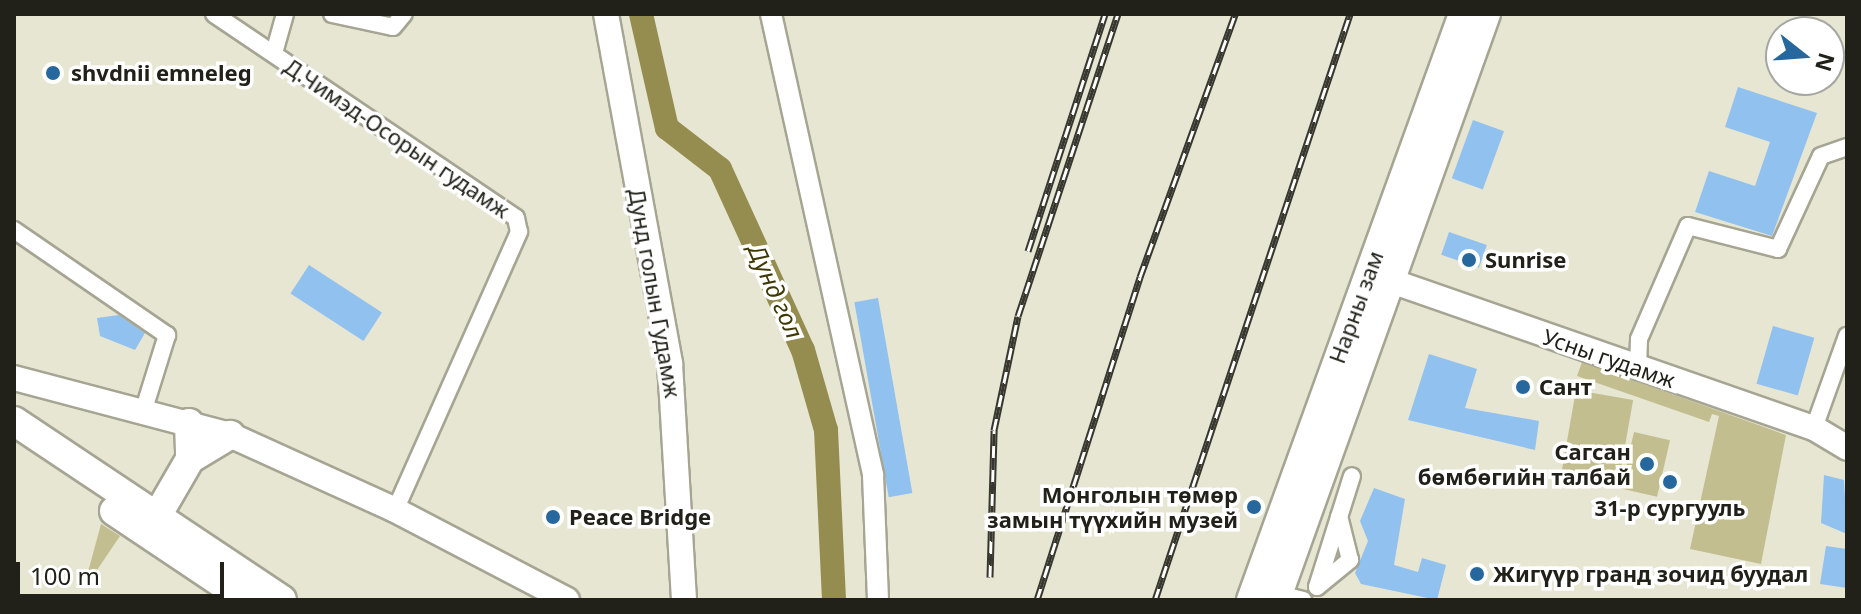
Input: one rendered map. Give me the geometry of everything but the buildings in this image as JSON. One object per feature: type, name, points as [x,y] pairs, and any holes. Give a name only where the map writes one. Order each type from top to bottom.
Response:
[{"type":"highway","points":[[14,421],[282,600]]},
{"type":"highway","points":[[189,423],[190,459]]},
{"type":"highway","points":[[157,516],[190,459],[230,435]]},
{"type":"highway","points":[[14,444],[247,600]]},
{"type":"main road","name":"Дунд голын Гудамж","points":[[606,14],[670,364],[684,600]]},
{"type":"main road","name":"Нарны зам","points":[[1286,598],[1379,277],[1462,14]]},
{"type":"main road","name":"Нарны зам","points":[[1250,600],[1487,14]]},
{"type":"main road","name":"Усны гудамж","points":[[1379,277],[1814,428],[1847,448]]},
{"type":"main road","points":[[14,378],[144,409],[230,435],[395,510],[567,600]]},
{"type":"main road","points":[[663,600],[682,574]]},
{"type":"street","name":"Д.Чимэд-Осорын гудамж","points":[[214,14],[516,218],[519,232],[395,510]]},
{"type":"street","points":[[274,53],[285,14]]},
{"type":"street","points":[[332,14],[393,27],[404,14]]},
{"type":"street","points":[[771,14],[873,475],[878,600]]},
{"type":"street","points":[[1638,368],[1639,339],[1688,226],[1778,249],[1821,156],[1847,147]]},
{"type":"street","points":[[14,230],[167,335],[144,409]]},
{"type":"street","points":[[1814,428],[1847,336]]},
{"type":"street","points":[[1339,516],[1350,560],[1317,587],[1339,516],[1352,476]]},
{"type":"shaded area","points":[[1582,362],[1786,435],[1761,564],[1690,549],[1719,416],[1712,414],[1709,422],[1577,376]]},
{"type":"shaded area","points":[[1576,390],[1633,400],[1617,489],[1560,479]]},
{"type":"shaded area","name":"Сагсан бөмбөгийн талбай","points":[[1634,432],[1670,440],[1657,497],[1621,489]]},
{"type":"shaded area","points":[[101,524],[120,536],[93,576],[88,572]]},
{"type":"waterway","name":"Дунд гол","points":[[641,14],[667,128],[720,169],[803,350],[826,430],[834,600]]},
{"type":"railway","points":[[1028,251],[1105,14]]},
{"type":"railway","points":[[990,577],[994,430],[1018,316],[1118,14]]},
{"type":"railway","points":[[1037,600],[1140,277],[1235,14]]},
{"type":"railway","points":[[1155,600],[1350,14]]},
{"type":"place","name":"shvdnii emneleg","points":[[53,73]]},
{"type":"place","name":"Sunrise","points":[[1469,260]]},
{"type":"place","name":"Сант","points":[[1523,387]]},
{"type":"place","name":"Сагсан бөмбөгийн талбай","points":[[1647,464]]},
{"type":"place","name":"31-р сургууль","points":[[1670,482]]},
{"type":"place","name":"Монголын төмөр замын түүхийн музей","points":[[1254,507]]},
{"type":"place","name":"Peace Bridge","points":[[553,517]]},
{"type":"place","name":"Жигүүр гранд зочид буудал","points":[[1477,574]]}]
